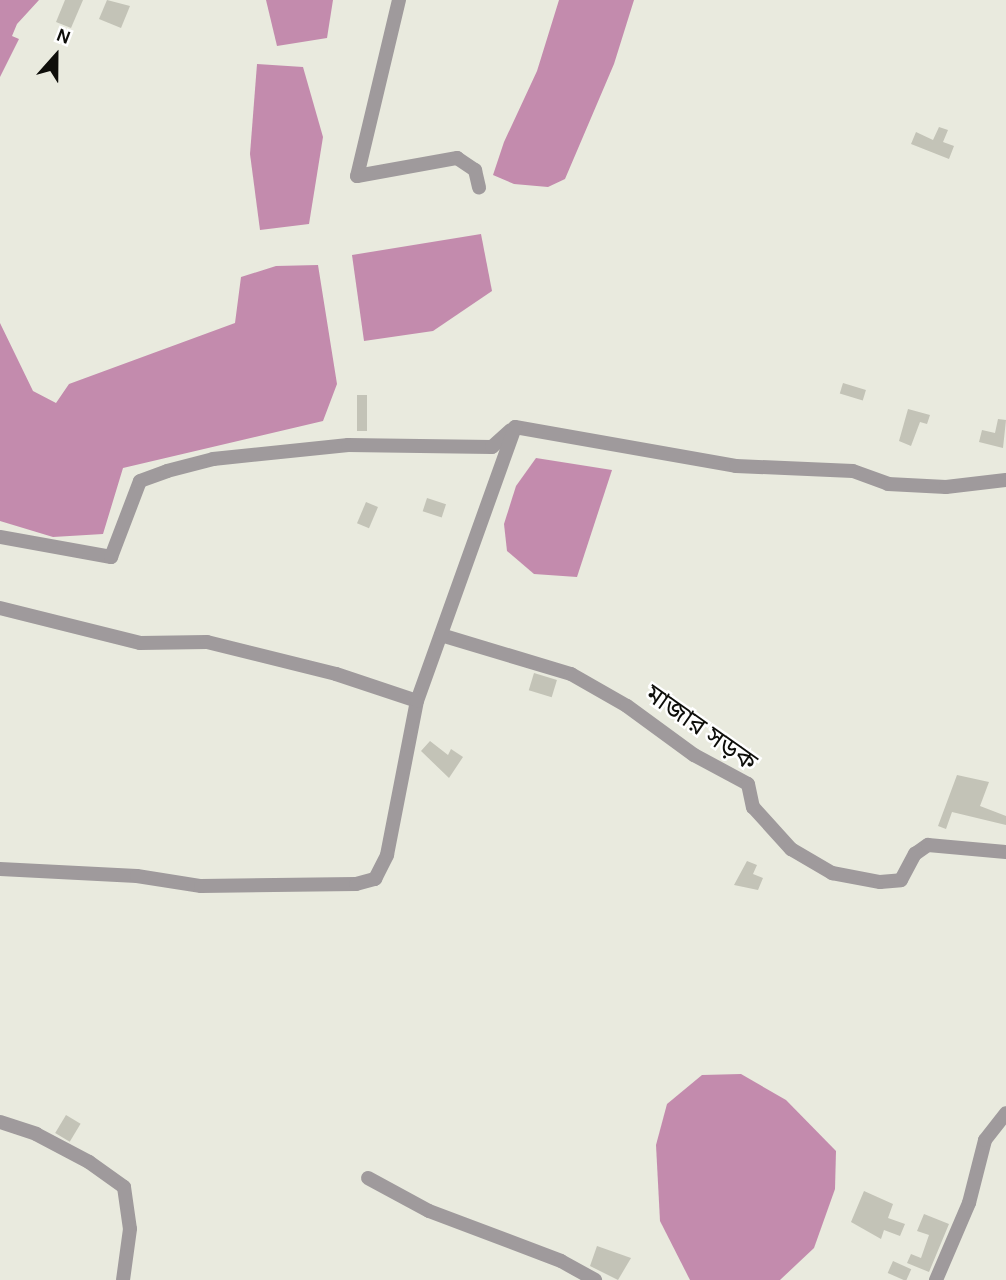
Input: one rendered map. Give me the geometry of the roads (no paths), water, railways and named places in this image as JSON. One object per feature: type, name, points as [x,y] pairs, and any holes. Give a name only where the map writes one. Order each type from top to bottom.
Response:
[{"type":"street","points":[[399,0],[357,176],[457,158],[475,170],[479,188]]},
{"type":"street","points":[[515,426],[736,466],[853,471],[888,484],[946,487],[1006,480]]},
{"type":"street","points":[[0,537],[111,556],[140,481],[167,471],[213,459],[348,445],[492,447],[515,426]]},
{"type":"street","points":[[0,869],[137,876],[201,886],[356,884],[375,879],[387,855],[417,701],[484,504],[515,426]]},
{"type":"street","points":[[0,608],[140,643],[207,642],[336,674],[417,701]]},
{"type":"street","name":"মাজার সড়ক","points":[[441,635],[571,674],[748,784],[753,807],[791,849],[832,873],[880,882],[901,880],[915,854],[928,845],[1006,852]]},
{"type":"street","points":[[936,1280],[970,1203],[985,1140],[1006,1113]]},
{"type":"street","points":[[0,1122],[57,1145],[124,1186],[130,1229],[123,1280]]},
{"type":"street","points":[[368,1178],[429,1211],[561,1261],[595,1280]]}]
